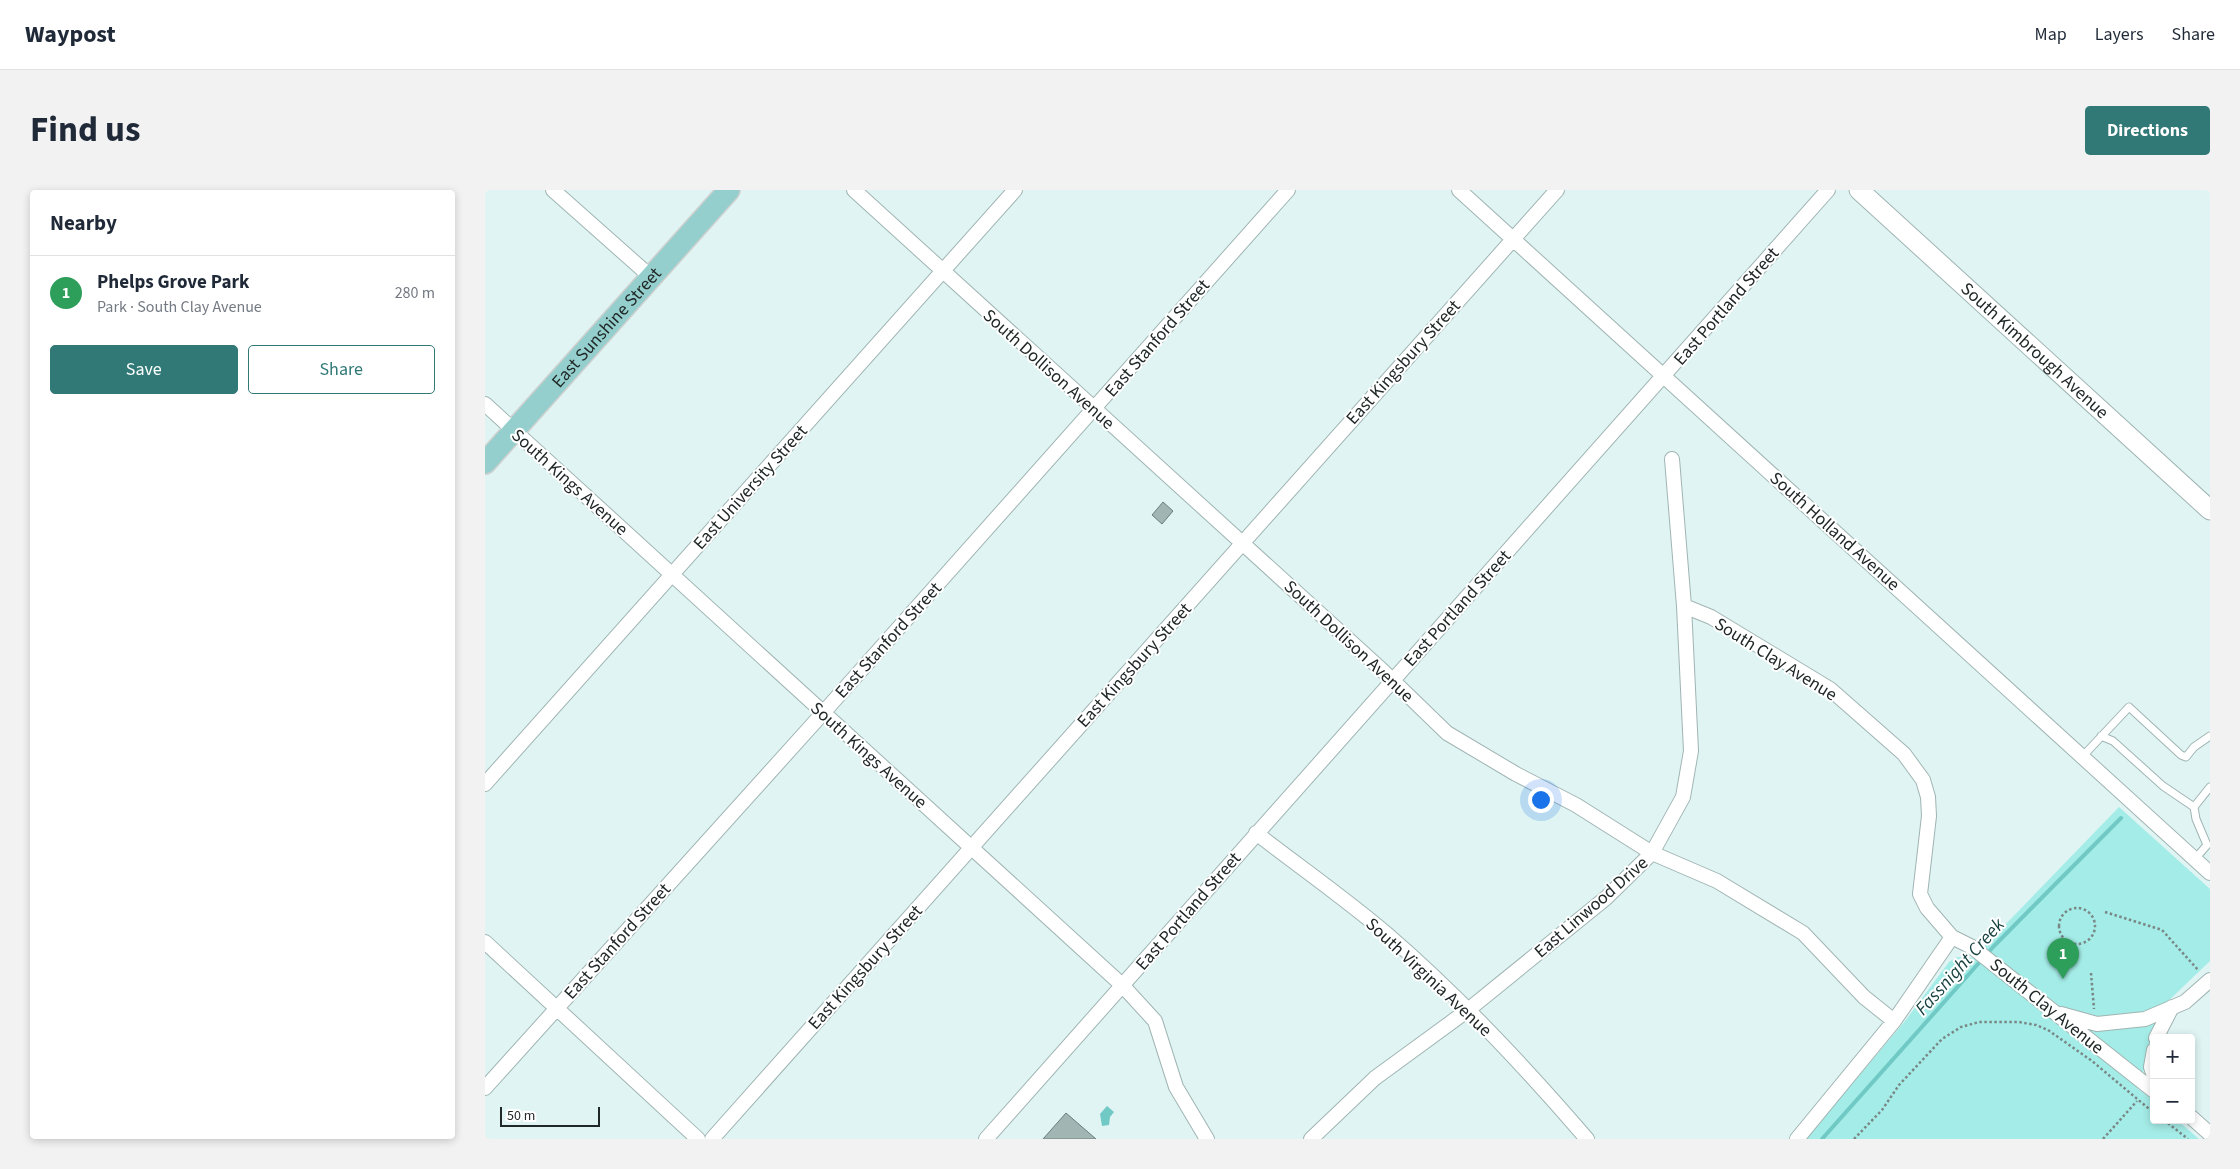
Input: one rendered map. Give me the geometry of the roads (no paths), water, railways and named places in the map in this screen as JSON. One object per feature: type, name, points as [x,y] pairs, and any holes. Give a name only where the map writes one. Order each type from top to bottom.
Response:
[{"type":"main road","name":"East Sunshine Street","points":[[485,463],[729,190]]},
{"type":"main road","name":"South Kimbrough Avenue","points":[[1859,190],[2210,510]]},
{"type":"street","points":[[553,190],[651,278]]},
{"type":"street","name":"South Dollison Avenue","points":[[853,190],[1093,410],[1393,680],[1447,733],[1516,774],[1576,805],[1652,853],[1717,881],[1803,934],[1864,997],[1894,1021]]},
{"type":"street","name":"East University Street","points":[[485,784],[1015,190]]},
{"type":"street","name":"East Stanford Street","points":[[485,1088],[823,713],[1288,190]]},
{"type":"street","name":"South Holland Avenue","points":[[1459,190],[2210,873]]},
{"type":"street","name":"East Kingsbury Street","points":[[711,1139],[1557,190]]},
{"type":"street","name":"East Portland Street","points":[[986,1139],[1256,832],[1828,190]]},
{"type":"street","name":"South Kings Avenue","points":[[485,404],[1122,985],[1155,1021],[1176,1087],[1207,1139]]},
{"type":"street","name":"East Linwood Drive","points":[[1311,1139],[1375,1078],[1468,1010],[1606,898],[1652,853],[1683,797],[1691,751],[1684,606],[1671,459]]},
{"type":"street","name":"South Clay Avenue","points":[[1684,606],[1711,617],[1830,689],[1905,754],[1923,780],[1928,797],[1929,816],[1919,894],[1927,908],[1952,937],[1972,947],[2150,1088]]},
{"type":"street","name":"South Virginia Avenue","points":[[1256,832],[1388,935],[1468,1010],[1542,1087],[1587,1139]]},
{"type":"street","points":[[1797,1139],[1894,1021],[1952,937]]},
{"type":"street","points":[[485,942],[698,1139]]},
{"type":"street","points":[[2057,1013],[2097,1024],[2145,1019],[2185,1002],[2205,976]]},
{"type":"street","points":[[2159,1034],[2172,1007]]},
{"type":"street","points":[[2195,1121],[2210,1134]]},
{"type":"lane","points":[[2082,756],[2129,707],[2181,755],[2186,757],[2194,747],[2210,736]]},
{"type":"lane","points":[[2101,736],[2113,741],[2163,786],[2194,807],[2196,819],[2207,845],[2195,859]]},
{"type":"lane","points":[[2194,807],[2210,787]]},
{"type":"waterway","name":"Fassnight Creek","points":[[1822,1139],[1994,946],[2121,818]]},
{"type":"place","name":"Phelps Grove Park","points":[[2063,979]]}]
